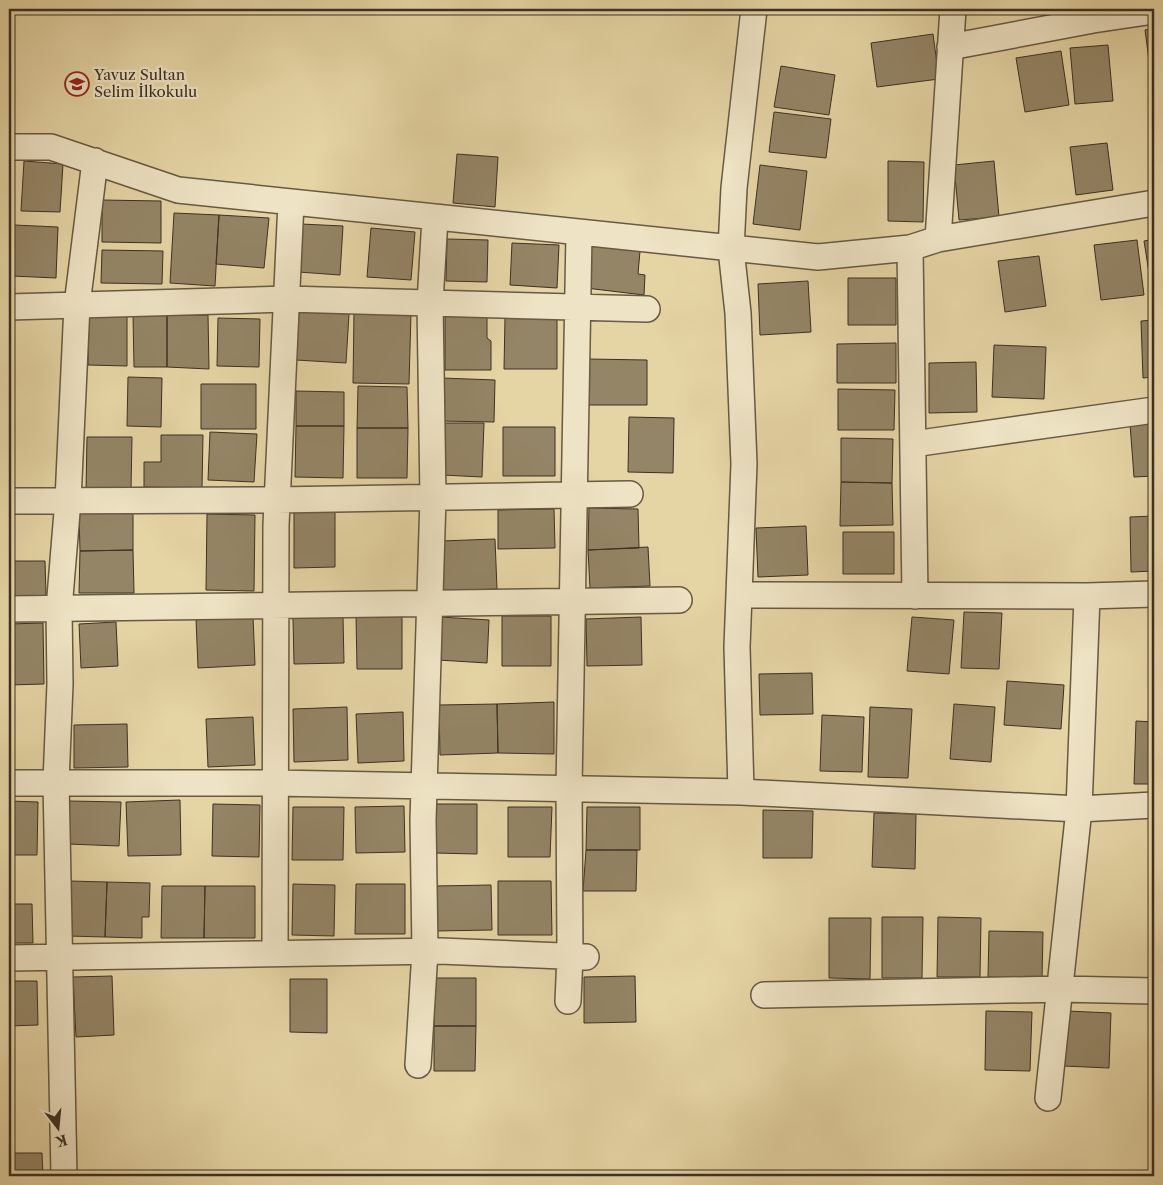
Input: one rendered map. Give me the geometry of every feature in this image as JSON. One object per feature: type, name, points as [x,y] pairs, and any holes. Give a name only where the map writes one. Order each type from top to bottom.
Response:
[{"type":"street","points":[[741,792],[737,647],[744,464],[738,313],[731,249],[734,188],[754,9]]},
{"type":"street","points":[[938,239],[953,9]]},
{"type":"street","points":[[950,46],[1106,13],[1154,11]]},
{"type":"street","points":[[9,147],[51,147],[178,190],[818,258],[910,248],[938,239],[1154,203]]},
{"type":"street","points":[[64,1176],[56,782],[60,684],[59,609],[68,500],[77,305],[95,161]]},
{"type":"street","points":[[275,953],[277,500],[291,202]]},
{"type":"street","points":[[418,1065],[425,951],[423,820],[434,498],[430,303],[436,218]]},
{"type":"street","points":[[568,1001],[578,957],[569,788],[576,307],[579,233]]},
{"type":"street","points":[[910,248],[915,596]]},
{"type":"street","points":[[9,307],[287,298],[646,309]]},
{"type":"street","points":[[913,444],[1154,410]]},
{"type":"street","points":[[9,501],[277,500],[630,494]]},
{"type":"street","points":[[739,595],[1087,596],[1154,594]]},
{"type":"street","points":[[1048,1098],[1079,810],[1087,596]]},
{"type":"street","points":[[9,609],[679,600]]},
{"type":"street","points":[[9,783],[275,783],[741,792],[1079,810],[1154,805]]},
{"type":"street","points":[[9,958],[425,951],[578,957]]},
{"type":"street","points":[[764,995],[1060,989],[1154,991]]},
{"type":"building","points":[[9,26],[14,66],[9,67]]},
{"type":"building","points":[[1154,28],[1154,83],[1152,83],[1145,30]]},
{"type":"building","points":[[933,34],[939,79],[877,87],[871,43]]},
{"type":"building","points":[[1108,45],[1113,101],[1075,104],[1070,48]]},
{"type":"building","points":[[1061,51],[1069,105],[1025,112],[1016,58]]},
{"type":"building","points":[[781,66],[835,75],[829,115],[774,107]]},
{"type":"building","points":[[774,112],[831,119],[826,158],[769,152]]},
{"type":"building","points":[[1150,129],[1154,129],[1154,149]]},
{"type":"building","points":[[1107,143],[1113,190],[1076,195],[1070,147]]},
{"type":"building","points":[[457,154],[498,157],[495,207],[453,203]]},
{"type":"building","points":[[24,161],[63,164],[60,212],[21,211]]},
{"type":"building","points":[[888,161],[924,162],[923,222],[888,221]]},
{"type":"building","points":[[994,161],[999,217],[959,220],[954,165]]},
{"type":"building","points":[[760,165],[807,171],[800,230],[753,224]]},
{"type":"building","points":[[102,200],[161,201],[161,243],[102,242]]},
{"type":"building","points":[[174,213],[219,215],[215,286],[170,283]]},
{"type":"building","points":[[219,215],[269,218],[264,268],[216,264]]},
{"type":"building","points":[[301,224],[343,226],[340,275],[298,272]]},
{"type":"building","points":[[14,225],[58,227],[56,278],[12,276]]},
{"type":"building","points":[[371,228],[415,232],[411,280],[367,277]]},
{"type":"building","points":[[447,239],[488,240],[487,282],[446,281]]},
{"type":"building","points":[[1154,239],[1154,292],[1152,292],[1144,241]]},
{"type":"building","points":[[1137,240],[1144,295],[1101,300],[1094,245]]},
{"type":"building","points":[[512,243],[559,245],[557,288],[510,285]]},
{"type":"building","points":[[589,245],[640,251],[638,274],[645,275],[644,295],[586,288]]},
{"type":"building","points":[[102,250],[163,251],[162,284],[101,283]]},
{"type":"building","points":[[1039,256],[1046,306],[1005,312],[998,261]]},
{"type":"building","points":[[848,278],[896,278],[896,325],[848,325]]},
{"type":"building","points":[[808,281],[811,332],[760,335],[758,284]]},
{"type":"building","points":[[299,312],[349,314],[346,363],[296,360]]},
{"type":"building","points":[[354,312],[411,313],[409,384],[353,383]]},
{"type":"building","points":[[89,314],[127,314],[127,366],[88,365]]},
{"type":"building","points":[[445,314],[487,314],[487,338],[491,341],[491,370],[445,370]]},
{"type":"building","points":[[133,315],[167,315],[167,367],[134,367]]},
{"type":"building","points":[[167,315],[208,315],[209,369],[167,367]]},
{"type":"building","points":[[557,316],[557,369],[504,369],[505,317]]},
{"type":"building","points":[[218,318],[260,319],[259,367],[217,366]]},
{"type":"building","points":[[1154,320],[1154,377],[1143,378],[1141,321]]},
{"type":"building","points":[[896,343],[896,383],[837,383],[837,344]]},
{"type":"building","points":[[994,345],[1046,347],[1044,399],[992,397]]},
{"type":"building","points":[[588,359],[647,360],[647,405],[588,405]]},
{"type":"building","points":[[976,362],[977,412],[929,413],[929,363]]},
{"type":"building","points":[[128,377],[162,378],[161,427],[127,426]]},
{"type":"building","points":[[442,378],[495,380],[494,422],[441,421]]},
{"type":"building","points":[[201,384],[256,384],[256,429],[201,429]]},
{"type":"building","points":[[358,386],[407,387],[408,428],[357,428]]},
{"type":"building","points":[[838,389],[895,390],[894,430],[838,430]]},
{"type":"building","points":[[296,391],[344,392],[344,426],[296,426]]},
{"type":"building","points":[[629,417],[674,418],[673,473],[628,472]]},
{"type":"building","points":[[1154,422],[1154,476],[1134,477],[1130,424]]},
{"type":"building","points":[[445,423],[484,423],[482,477],[443,475]]},
{"type":"building","points":[[296,426],[344,426],[343,478],[295,477]]},
{"type":"building","points":[[503,427],[555,427],[555,476],[503,476]]},
{"type":"building","points":[[357,428],[408,428],[407,478],[357,478]]},
{"type":"building","points":[[210,432],[257,434],[254,482],[208,480]]},
{"type":"building","points":[[161,435],[203,435],[202,488],[144,487],[144,462],[161,462]]},
{"type":"building","points":[[87,437],[132,437],[131,490],[86,490]]},
{"type":"building","points":[[841,438],[893,439],[892,483],[841,482]]},
{"type":"building","points":[[841,482],[892,483],[893,525],[840,526]]},
{"type":"building","points":[[589,508],[638,509],[639,548],[588,550]]},
{"type":"building","points":[[554,509],[555,548],[498,549],[498,510]]},
{"type":"building","points":[[294,512],[335,512],[335,567],[294,568]]},
{"type":"building","points":[[79,513],[133,513],[133,550],[80,551]]},
{"type":"building","points":[[207,514],[255,515],[254,591],[206,590]]},
{"type":"building","points":[[1154,516],[1154,571],[1131,572],[1130,517]]},
{"type":"building","points":[[806,526],[808,575],[758,577],[756,528]]},
{"type":"building","points":[[843,532],[894,532],[894,574],[843,574]]},
{"type":"building","points":[[495,539],[497,589],[443,591],[441,541]]},
{"type":"building","points":[[648,547],[650,586],[590,588],[588,550]]},
{"type":"building","points":[[133,550],[134,593],[79,593],[80,551]]},
{"type":"building","points":[[9,561],[45,561],[46,596],[9,597]]},
{"type":"building","points":[[964,612],[1002,613],[999,669],[961,668]]},
{"type":"building","points":[[253,616],[255,665],[198,668],[196,619]]},
{"type":"building","points":[[356,616],[402,616],[402,669],[357,669]]},
{"type":"building","points":[[502,616],[551,616],[551,666],[502,666]]},
{"type":"building","points":[[343,617],[344,663],[294,664],[293,618]]},
{"type":"building","points":[[440,617],[489,620],[487,663],[438,660]]},
{"type":"building","points":[[641,617],[642,665],[587,666],[586,619]]},
{"type":"building","points":[[912,617],[954,620],[949,674],[907,671]]},
{"type":"building","points":[[116,622],[118,666],[81,668],[79,624]]},
{"type":"building","points":[[43,623],[44,684],[9,685],[9,624]]},
{"type":"building","points":[[812,673],[813,714],[760,715],[759,674]]},
{"type":"building","points":[[1007,681],[1064,685],[1061,729],[1004,725]]},
{"type":"building","points":[[554,702],[554,754],[498,753],[497,704]]},
{"type":"building","points":[[497,704],[498,753],[440,755],[439,705]]},
{"type":"building","points":[[954,704],[995,707],[991,762],[950,759]]},
{"type":"building","points":[[347,707],[348,760],[294,762],[293,709]]},
{"type":"building","points":[[870,707],[912,709],[908,778],[868,777]]},
{"type":"building","points":[[403,712],[404,761],[358,763],[356,714]]},
{"type":"building","points":[[822,715],[864,717],[862,772],[820,771]]},
{"type":"building","points":[[253,717],[255,765],[208,767],[206,719]]},
{"type":"building","points":[[1136,721],[1154,722],[1154,784],[1134,784]]},
{"type":"building","points":[[9,724],[10,724],[9,769]]},
{"type":"building","points":[[127,724],[128,767],[74,768],[74,725]]},
{"type":"building","points":[[180,800],[181,855],[128,856],[126,802]]},
{"type":"building","points":[[9,801],[38,802],[37,855],[9,855]]},
{"type":"building","points":[[69,801],[121,802],[119,846],[68,844]]},
{"type":"building","points":[[213,804],[260,805],[259,857],[212,856]]},
{"type":"building","points":[[436,804],[477,804],[477,854],[435,853]]},
{"type":"building","points":[[404,806],[405,852],[356,853],[355,807]]},
{"type":"building","points":[[293,807],[344,807],[343,860],[292,860]]},
{"type":"building","points":[[508,807],[552,807],[550,857],[508,857]]},
{"type":"building","points":[[587,807],[640,807],[640,850],[586,850]]},
{"type":"building","points":[[763,810],[813,811],[812,858],[763,858]]},
{"type":"building","points":[[874,813],[916,814],[915,869],[872,867]]},
{"type":"building","points":[[1154,818],[1154,868],[1150,868]]},
{"type":"building","points":[[586,850],[637,850],[636,891],[583,891]]},
{"type":"building","points":[[70,881],[107,882],[105,937],[68,936]]},
{"type":"building","points":[[498,881],[551,881],[552,935],[498,935]]},
{"type":"building","points":[[107,882],[150,883],[149,917],[142,917],[142,938],[105,937]]},
{"type":"building","points":[[293,884],[335,885],[334,936],[292,935]]},
{"type":"building","points":[[356,884],[405,884],[405,934],[355,934]]},
{"type":"building","points":[[491,885],[492,930],[436,931],[435,886]]},
{"type":"building","points":[[162,886],[205,886],[204,938],[161,938]]},
{"type":"building","points":[[205,886],[255,886],[255,938],[204,938]]},
{"type":"building","points":[[9,904],[32,904],[33,943],[9,943]]},
{"type":"building","points":[[882,917],[923,917],[922,978],[882,978]]},
{"type":"building","points":[[938,917],[981,918],[980,977],[937,977]]},
{"type":"building","points":[[829,918],[871,918],[870,979],[829,978]]},
{"type":"building","points":[[989,931],[1043,932],[1042,979],[988,977]]},
{"type":"building","points":[[112,976],[114,1035],[76,1037],[73,977]]},
{"type":"building","points":[[635,976],[636,1022],[584,1023],[584,977]]},
{"type":"building","points":[[435,978],[476,978],[476,1026],[434,1026]]},
{"type":"building","points":[[290,979],[327,979],[327,1033],[290,1032]]},
{"type":"building","points":[[9,981],[37,981],[38,1025],[9,1026]]},
{"type":"building","points":[[986,1011],[1032,1012],[1030,1071],[985,1070]]},
{"type":"building","points":[[1067,1011],[1111,1013],[1109,1068],[1064,1066]]},
{"type":"building","points":[[434,1026],[476,1026],[475,1071],[434,1071]]},
{"type":"building","points":[[9,1153],[42,1153],[43,1176],[9,1176]]},
{"type":"place","name":"Yavuz Sultan Selim İlkokulu","points":[[77,84]]}]
